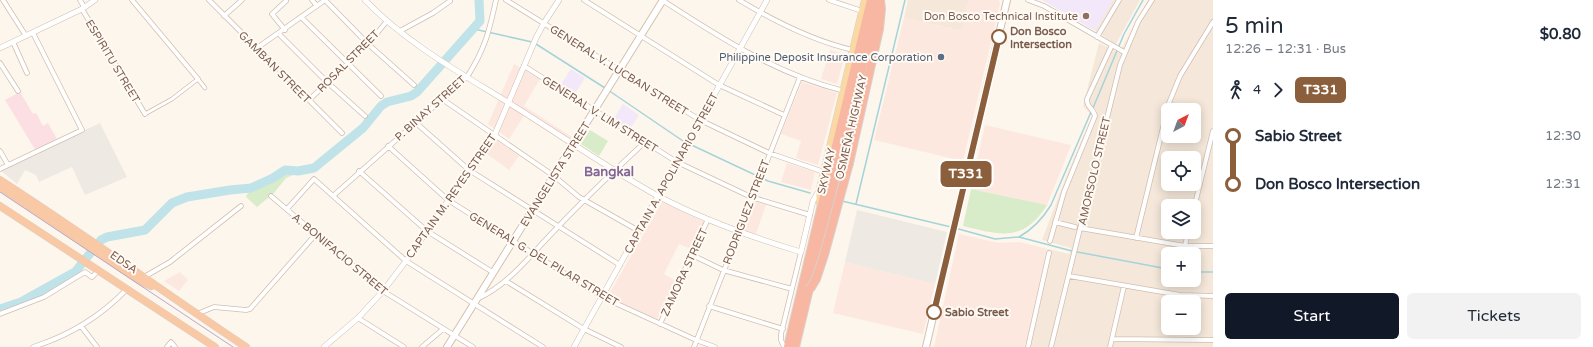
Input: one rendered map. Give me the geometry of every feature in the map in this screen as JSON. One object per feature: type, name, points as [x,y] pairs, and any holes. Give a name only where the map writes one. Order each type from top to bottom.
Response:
[{"type":"highway","name":"SKYWAY","points":[[786,347],[871,0]]},
{"type":"highway","name":"SKYWAY","points":[[797,347],[880,0]]},
{"type":"highway","points":[[810,289],[816,279],[824,255],[847,171],[879,29],[881,9],[880,0]]},
{"type":"highway","name":"EDSA","points":[[0,180],[92,240],[106,254],[144,277],[159,289],[246,347]]},
{"type":"highway","points":[[0,187],[106,254],[140,281],[159,289]]},
{"type":"highway","name":"EDSA","points":[[0,206],[215,347]]},
{"type":"main road","name":"EVANGELISTA STREET","points":[[447,347],[610,87],[662,0]]},
{"type":"main road","name":"OSMEÑA HIGHWAY","points":[[786,347],[820,202],[820,189],[865,0]]},
{"type":"main road","name":"OSMEÑA HIGHWAY","points":[[797,347],[880,0]]},
{"type":"main road","points":[[926,347],[1007,0]]},
{"type":"street","points":[[3,0],[26,36]]},
{"type":"street","name":"ESPIRITU STREET","points":[[80,0],[83,8],[144,114]]},
{"type":"street","points":[[0,48],[83,8],[95,0]]},
{"type":"street","points":[[132,0],[205,88]]},
{"type":"street","name":"GAMBAN STREET","points":[[211,0],[224,16],[342,133]]},
{"type":"street","points":[[224,16],[242,0]]},
{"type":"street","points":[[312,0],[318,6]]},
{"type":"street","points":[[257,48],[302,18],[325,0],[368,44],[414,85]]},
{"type":"street","points":[[365,0],[387,22],[438,59],[658,196],[738,232],[801,252]]},
{"type":"street","points":[[400,31],[433,13],[450,0]]},
{"type":"street","name":"P. BINAY STREET","points":[[333,196],[359,171],[467,77],[480,56],[488,37],[496,0]]},
{"type":"street","name":"GENERAL V. LUCBAN STREET","points":[[506,0],[700,120],[769,153],[824,172]]},
{"type":"street","name":"CAPTAIN M. REYES STREET","points":[[324,347],[358,318],[383,291],[406,261],[495,134],[536,38],[559,0]]},
{"type":"street","points":[[584,0],[719,85],[784,115]]},
{"type":"street","points":[[662,0],[739,49],[800,77],[844,91]]},
{"type":"street","points":[[738,0],[760,12],[831,44],[853,50]]},
{"type":"street","name":"CAPTAIN A. APOLINARIO STREET","points":[[574,347],[767,0]]},
{"type":"street","points":[[829,0],[862,12]]},
{"type":"street","points":[[1028,0],[1044,6],[1124,52]]},
{"type":"street","points":[[1097,37],[1119,0]]},
{"type":"street","name":"AMORSOLO STREET","points":[[1052,347],[1100,142],[1124,52],[1152,0]]},
{"type":"street","points":[[285,30],[272,14],[286,1]]},
{"type":"street","points":[[302,18],[381,96]]},
{"type":"street","name":"ROSAL STREET","points":[[309,100],[368,44],[387,22]]},
{"type":"street","points":[[1136,238],[1169,103],[1180,76],[1213,22]]},
{"type":"street","points":[[0,169],[82,130],[33,33]]},
{"type":"street","points":[[279,34],[327,82],[365,116]]},
{"type":"street","points":[[13,42],[27,73]]},
{"type":"street","points":[[1050,241],[1072,169],[1095,116],[1094,112],[1088,106],[1087,99],[1112,45]]},
{"type":"street","points":[[0,63],[18,91]]},
{"type":"street","name":"GENERAL V. LIM STREET","points":[[524,66],[677,162],[751,197],[810,215]]},
{"type":"street","name":"RODRIGUEZ STREET","points":[[694,347],[751,197],[800,77]]},
{"type":"street","points":[[144,114],[172,99],[198,80]]},
{"type":"street","points":[[442,99],[554,176],[579,197],[639,231]]},
{"type":"street","points":[[415,122],[469,170],[620,265]]},
{"type":"street","points":[[1196,199],[1213,131]]},
{"type":"street","points":[[476,302],[491,293],[506,281],[558,226],[645,142]]},
{"type":"street","name":"GENERAL G. DEL PILAR STREET","points":[[388,146],[448,200],[602,297],[696,340],[715,347]]},
{"type":"street","points":[[0,151],[8,165]]},
{"type":"street","points":[[359,171],[427,231],[494,273]]},
{"type":"street","points":[[287,209],[314,179],[406,261],[476,302],[543,347]]},
{"type":"street","name":"OSMEÑA HIGHWAY","points":[[786,347],[781,340],[783,329],[814,198],[820,189]]},
{"type":"street","name":"A. BONIFACIO STREET","points":[[271,196],[383,291],[473,347]]},
{"type":"street","points":[[144,277],[170,262],[241,206]]},
{"type":"street","name":"ZAMORA STREET","points":[[660,324],[708,219]]},
{"type":"street","points":[[1055,222],[1075,227]]},
{"type":"street","points":[[1080,228],[1185,246],[1213,246]]},
{"type":"street","points":[[196,314],[214,307],[246,310],[250,309],[316,234]]},
{"type":"street","points":[[1185,246],[1186,239]]},
{"type":"street","points":[[1028,347],[1049,253]]},
{"type":"street","points":[[692,255],[723,270],[792,289]]},
{"type":"street","points":[[0,314],[44,297],[85,272],[92,277],[97,270]]},
{"type":"street","points":[[1069,276],[1180,295],[1213,296]]},
{"type":"street","points":[[506,281],[584,329],[621,347]]},
{"type":"street","points":[[1110,347],[1124,286]]},
{"type":"street","points":[[33,347],[41,346],[81,326],[106,308],[127,289]]},
{"type":"street","points":[[709,306],[783,329]]},
{"type":"street","points":[[358,318],[404,347]]},
{"type":"street","points":[[81,326],[97,347]]},
{"type":"street","points":[[422,347],[443,329]]},
{"type":"street","points":[[1112,339],[1213,340]]},
{"type":"street","points":[[166,347],[171,342],[175,347]]},
{"type":"shaded area","points":[[908,0],[969,0],[962,31],[904,18]]},
{"type":"shaded area","points":[[969,0],[999,0],[1000,4],[963,161],[874,140],[904,18],[962,31]]},
{"type":"shaded area","name":"Don Bosco Technical Institute","points":[[1042,0],[1113,0],[1095,31]]},
{"type":"shaded area","points":[[1113,0],[1140,0],[1116,44],[1095,31]]},
{"type":"shaded area","points":[[1148,0],[1213,0],[1213,347],[1024,347],[1048,249],[1069,254],[1071,248],[1042,240],[1069,169],[1092,116],[1083,106],[1099,43],[1119,53]]},
{"type":"shaded area","points":[[830,50],[845,54],[837,84],[821,79]]},
{"type":"shaded area","points":[[514,64],[540,79],[524,106],[572,137],[567,144],[524,116],[509,139],[488,124]]},
{"type":"shaded area","points":[[571,69],[585,78],[575,94],[561,84]]},
{"type":"shaded area","points":[[802,82],[837,93],[818,165],[796,158],[801,141],[781,134]]},
{"type":"shaded area","points":[[20,92],[33,114],[36,113],[43,126],[48,123],[58,141],[36,151],[5,100]]},
{"type":"shaded area","points":[[623,104],[639,115],[630,129],[614,118]]},
{"type":"shaded area","points":[[100,123],[127,177],[85,195],[72,167],[39,182],[36,175],[25,170],[17,184],[0,170]]},
{"type":"shaded area","points":[[985,125],[1071,145],[1047,205],[971,189]]},
{"type":"shaded area","points":[[497,140],[519,156],[509,170],[487,154]]},
{"type":"shaded area","points":[[787,163],[815,172],[811,190],[781,182]]},
{"type":"shaded area","points":[[751,200],[766,205],[756,234],[741,230]]},
{"type":"shaded area","points":[[662,202],[704,222],[691,249],[679,244],[664,274],[676,281],[657,319],[612,299],[609,294]]},
{"type":"shaded area","points":[[857,210],[947,232],[935,284],[845,262]]},
{"type":"shaded area","points":[[959,234],[998,243],[1020,242],[1048,249],[1024,347],[934,347]]},
{"type":"shaded area","points":[[845,262],[935,284],[923,334],[833,313]]},
{"type":"shaded area","points":[[180,272],[188,280],[179,291],[164,281]]},
{"type":"green space","points":[[590,130],[608,141],[599,156],[581,144]]},
{"type":"green space","points":[[285,174],[293,175],[286,178],[274,193],[257,207],[246,197],[248,193]]},
{"type":"green space","points":[[971,189],[1047,205],[1029,226],[1020,231],[1010,233],[988,232],[963,226]]},
{"type":"waterway","points":[[0,309],[21,302],[75,272],[101,240],[107,237],[145,230],[172,203],[187,197],[251,188],[273,178],[285,170],[298,171],[314,168],[363,128],[381,106],[387,102],[411,96],[417,92],[480,21],[479,0]]},
{"type":"waterway","points":[[856,204],[905,0]]},
{"type":"waterway","points":[[1093,108],[1124,34],[1143,0]]},
{"type":"waterway","points":[[474,29],[532,42]]},
{"type":"waterway","points":[[536,44],[605,88]]},
{"type":"waterway","points":[[608,90],[683,141],[768,181],[810,193]]},
{"type":"waterway","points":[[1019,237],[1037,224],[1051,205],[1091,112]]},
{"type":"waterway","points":[[842,201],[951,227]]},
{"type":"waterway","points":[[955,228],[995,239],[1019,237],[1072,251],[1161,268]]},
{"type":"waterway","points":[[1201,272],[1213,272]]},
{"type":"tram line","points":[[0,192],[233,347]]},
{"type":"bus line","name":"T331","points":[[934,312],[999,37]]},
{"type":"place","name":"Don Bosco Technical Institute","points":[[1086,16]]},
{"type":"place","name":"Don Bosco Intersection","points":[[999,37]]},
{"type":"place","name":"Philippine Deposit Insurance Corporation","points":[[941,57]]},
{"type":"place","name":"Sabio Street","points":[[934,312]]},
{"type":"district","name":"Bangkal","points":[[609,171]]}]
